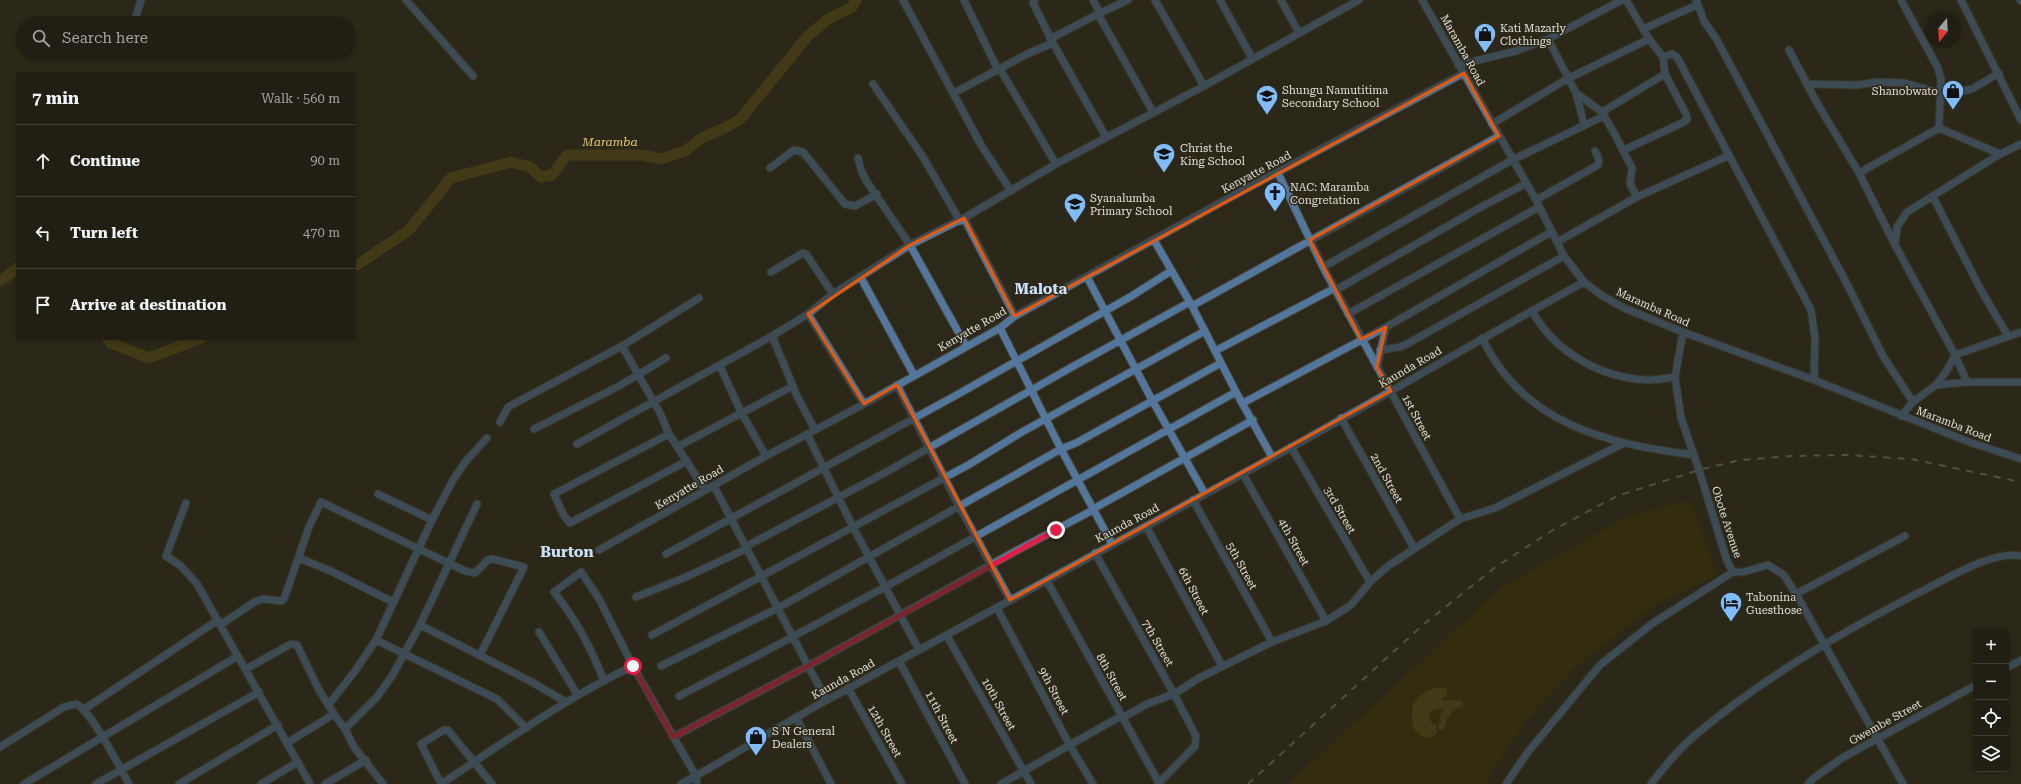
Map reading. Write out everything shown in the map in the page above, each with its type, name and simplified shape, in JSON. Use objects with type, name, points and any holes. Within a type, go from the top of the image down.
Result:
[{"type":"street","points":[[136,16],[141,0]]},
{"type":"street","points":[[406,0],[473,76]]},
{"type":"street","points":[[903,0],[981,145],[1011,191]]},
{"type":"street","points":[[964,0],[999,70],[1056,164]]},
{"type":"street","points":[[1093,0],[1099,14],[1153,112]]},
{"type":"street","points":[[954,93],[999,70],[1099,14],[1128,0]]},
{"type":"street","points":[[1155,0],[1204,86]]},
{"type":"street","points":[[1220,0],[1252,58]]},
{"type":"street","points":[[1281,0],[1299,33]]},
{"type":"street","points":[[577,444],[772,336],[808,314],[833,294],[860,276],[910,245],[962,219],[1056,164],[1204,86],[1359,0]]},
{"type":"street","name":"Maramba Road","points":[[1422,0],[1525,184],[1536,200],[1564,256],[1584,282],[1601,295],[1624,308],[1683,332],[1814,380],[1901,416],[1991,450],[2021,459]]},
{"type":"street","points":[[1458,65],[1516,51],[1548,39],[1622,0]]},
{"type":"street","points":[[1624,150],[1684,122],[1687,118],[1665,74],[1663,57],[1649,39],[1626,0]]},
{"type":"street","points":[[1900,0],[1938,68],[1941,79],[1939,128]]},
{"type":"street","points":[[1961,0],[1999,73],[2021,120]]},
{"type":"street","points":[[1033,1],[1051,41],[1106,137]]},
{"type":"street","points":[[1642,28],[1697,3],[1814,222],[1883,356],[1913,402]]},
{"type":"street","points":[[1548,39],[1567,80],[1576,93],[1603,114],[1624,150],[1632,168],[1630,184],[1637,197]]},
{"type":"street","points":[[1492,124],[1567,80],[1649,39]]},
{"type":"street","points":[[1789,50],[1859,173],[1895,245],[1955,355],[1967,382]]},
{"type":"street","points":[[1663,57],[1668,54],[1677,57],[1728,156],[1811,310],[1815,338],[1814,380]]},
{"type":"street","name":"Kenyatte Road","points":[[599,550],[766,456],[864,404],[1000,328],[1015,316],[1464,73]]},
{"type":"street","points":[[1808,84],[1857,85],[1877,82],[1905,83],[1940,93],[1953,93],[1972,89],[1999,73]]},
{"type":"street","points":[[1323,267],[1512,160],[1603,114],[1665,74]]},
{"type":"street","points":[[873,84],[924,157],[962,219],[1015,316]]},
{"type":"street","points":[[1576,93],[1584,124]]},
{"type":"street","points":[[1859,173],[1939,128]]},
{"type":"street","points":[[1939,128],[2000,154]]},
{"type":"street","points":[[636,597],[692,575],[745,548],[930,448],[1121,340],[1310,240],[1498,136]]},
{"type":"street","points":[[1895,245],[1897,227],[1907,212],[2000,154],[2021,144]]},
{"type":"street","points":[[770,168],[794,150],[799,150],[811,162],[845,204],[855,206],[877,194]]},
{"type":"street","points":[[1536,200],[1598,165],[1599,159],[1595,151]]},
{"type":"street","points":[[1557,242],[1637,197],[1728,156]]},
{"type":"street","points":[[858,158],[861,170],[910,245],[966,346]]},
{"type":"street","name":"1st Street","points":[[1278,173],[1323,267],[1460,519]]},
{"type":"street","points":[[1215,351],[1335,289],[1525,184]]},
{"type":"street","points":[[1933,197],[1982,292],[2008,336]]},
{"type":"street","points":[[1348,314],[1539,207]]},
{"type":"street","points":[[1243,403],[1386,327],[1552,232]]},
{"type":"street","points":[[1154,240],[1191,304],[1236,392],[1253,420],[1272,457]]},
{"type":"street","points":[[771,272],[803,253],[806,254],[833,294]]},
{"type":"street","points":[[1380,350],[1404,345],[1564,256]]},
{"type":"street","points":[[666,554],[914,418],[1104,311],[1171,271]]},
{"type":"street","points":[[860,276],[914,375]]},
{"type":"street","points":[[1087,277],[1152,400],[1205,494]]},
{"type":"street","name":"Kaunda Road","points":[[681,784],[848,688],[947,636],[1095,553],[1243,474],[1482,338],[1584,282]]},
{"type":"street","points":[[500,422],[508,407],[622,346],[699,298]]},
{"type":"street","points":[[1532,310],[1539,324],[1557,344],[1585,363],[1630,378],[1649,380],[1675,377]]},
{"type":"street","points":[[808,314],[864,404]]},
{"type":"street","points":[[1377,367],[1386,327]]},
{"type":"street","points":[[1000,328],[1061,449],[1112,544]]},
{"type":"street","points":[[652,634],[762,577],[945,477],[1205,331]]},
{"type":"street","name":"Obote Avenue","points":[[1683,332],[1675,377],[1681,418],[1727,561],[1733,572],[1743,572],[1768,565],[1784,575],[1903,784]]},
{"type":"street","points":[[1901,416],[1913,402],[1936,385],[1946,372],[1955,355],[2021,332]]},
{"type":"street","points":[[772,336],[793,386],[815,430]]},
{"type":"street","points":[[1482,338],[1500,371],[1521,392],[1542,409],[1577,428],[1624,443],[1694,455]]},
{"type":"street","points":[[622,346],[660,413],[668,434],[705,490]]},
{"type":"street","points":[[534,429],[638,375],[666,358]]},
{"type":"street","points":[[661,666],[778,608],[868,555],[1221,363]]},
{"type":"street","points":[[720,366],[740,412],[766,456]]},
{"type":"street","points":[[1936,385],[1967,382],[2021,382]]},
{"type":"street","points":[[897,385],[959,506],[1010,600]]},
{"type":"street","points":[[677,446],[740,412],[793,386]]},
{"type":"street","points":[[679,696],[885,587],[1236,392]]},
{"type":"street","name":"2nd Street","points":[[1341,418],[1414,548]]},
{"type":"street","points":[[673,737],[900,616],[1253,420]]},
{"type":"street","points":[[668,434],[554,494],[563,514],[570,523],[687,461]]},
{"type":"street","points":[[807,434],[853,527],[919,650]]},
{"type":"street","points":[[329,704],[355,671],[376,640],[432,520],[453,480],[466,461],[487,438]]},
{"type":"street","points":[[1001,784],[1070,744],[1147,704],[1174,694],[1222,666],[1272,642],[1340,614],[1351,605],[1370,582],[1388,566],[1460,519],[1495,508],[1624,443]]},
{"type":"street","name":"3rd Street","points":[[1291,447],[1370,582]]},
{"type":"street","name":"4th Street","points":[[1243,474],[1326,621]]},
{"type":"street","points":[[714,486],[745,548],[762,577],[808,666],[828,700]]},
{"type":"street","points":[[378,494],[432,520]]},
{"type":"street","name":"5th Street","points":[[1193,500],[1272,642]]},
{"type":"street","points":[[83,710],[256,601],[263,599],[277,601],[284,599],[309,527],[321,502],[448,564],[471,573],[478,571],[488,560],[493,559],[524,567],[480,655]]},
{"type":"street","points":[[186,503],[166,556],[190,574],[246,669],[310,784]]},
{"type":"street","points":[[345,729],[377,697],[404,654],[420,625],[477,504]]},
{"type":"street","name":"6th Street","points":[[1146,526],[1222,666]]},
{"type":"street","points":[[1796,594],[1905,536]]},
{"type":"street","name":"7th Street","points":[[1095,553],[1196,736],[1195,746],[1158,784]]},
{"type":"street","points":[[1651,784],[1669,760],[1703,729],[1774,677],[1823,644],[1951,576],[1994,558],[2014,554],[2021,556]]},
{"type":"street","points":[[299,558],[333,572],[393,602]]},
{"type":"street","points":[[604,681],[578,627],[554,592],[581,572],[598,597],[633,666],[696,776],[698,784]]},
{"type":"street","points":[[1506,784],[1528,752],[1600,665],[1653,623],[1733,572]]},
{"type":"street","name":"8th Street","points":[[1047,581],[1158,784]]},
{"type":"street","name":"9th Street","points":[[997,608],[1093,784]]},
{"type":"street","points":[[420,625],[480,655],[566,702]]},
{"type":"street","points":[[539,632],[577,694]]},
{"type":"street","name":"10th Street","points":[[947,636],[1031,784]]},
{"type":"street","points":[[376,640],[497,699],[526,728]]},
{"type":"street","points":[[246,669],[295,643],[354,747],[366,760],[383,784]]},
{"type":"street","points":[[24,784],[238,656]]},
{"type":"street","points":[[2009,666],[2021,660]]},
{"type":"street","name":"11th Street","points":[[899,661],[965,784]]},
{"type":"street","points":[[492,784],[474,763],[447,729],[422,744],[436,775],[441,781],[444,782],[474,763],[577,694],[633,666]]},
{"type":"street","name":"Gwembe Street","points":[[1808,784],[1842,758],[1973,687]]},
{"type":"street","name":"12th Street","points":[[848,688],[902,784]]},
{"type":"street","points":[[96,784],[259,692]]},
{"type":"street","points":[[0,747],[68,705],[78,705],[102,737],[129,784]]},
{"type":"street","points":[[288,743],[334,714]]},
{"type":"street","points":[[796,717],[831,784]]},
{"type":"street","points":[[180,784],[278,725]]},
{"type":"street","points":[[325,784],[366,760]]},
{"type":"street","points":[[261,784],[298,762]]},
{"type":"highlighted area","points":[[1464,73],[1499,136],[1310,240],[1361,339],[1386,327],[1377,367],[1391,391],[1010,600],[897,385],[864,404],[808,314],[910,245],[964,218],[1015,316]]},
{"type":"shaded area","points":[[1691,500],[1717,575],[1658,603],[1575,667],[1525,722],[1484,784],[1288,784],[1502,587],[1626,517]]},
{"type":"shaded area","points":[[1436,688],[1447,688],[1447,695],[1441,699],[1443,701],[1463,701],[1463,706],[1453,712],[1448,718],[1444,729],[1439,730],[1438,725],[1441,722],[1439,717],[1444,710],[1438,708],[1431,711],[1430,720],[1436,725],[1437,733],[1434,736],[1424,738],[1414,729],[1412,721],[1412,708],[1417,698],[1422,694]]},
{"type":"waterway","name":"Maramba","points":[[356,266],[409,230],[451,178],[511,162],[530,167],[541,177],[552,175],[567,155],[641,155],[661,159],[685,151],[702,138],[729,126],[741,118],[808,36],[828,19],[852,7],[856,0]]},
{"type":"waterway","name":"Maramba","points":[[0,281],[16,269]]},
{"type":"waterway","name":"Maramba","points":[[109,340],[111,343],[149,358],[196,340]]},
{"type":"railway","points":[[1248,784],[1424,624],[1497,566],[1553,530],[1617,496],[1699,470],[1740,460],[1793,456],[1846,455],[1911,459],[2021,482]]},
{"type":"place","name":"Kati Mazarly Clothings","points":[[1485,54]]},
{"type":"place","name":"Shanobwato","points":[[1953,110]]},
{"type":"place","name":"Shungu Namutitima Secondary School","points":[[1267,116]]},
{"type":"place","name":"Christ the King School","points":[[1164,174]]},
{"type":"place","name":"NAC: Maramba Congretation","points":[[1275,212]]},
{"type":"place","name":"Syanalumba Primary School","points":[[1075,224]]},
{"type":"place","name":"Tabonina Guesthose","points":[[1731,622]]},
{"type":"place","name":"S N General Dealers","points":[[756,756]]},
{"type":"district","name":"Malota","points":[[1041,289]]},
{"type":"district","name":"Burton","points":[[567,552]]},
{"type":"route","points":[[633,666],[673,737],[689,727],[808,666],[1056,530]]}]
